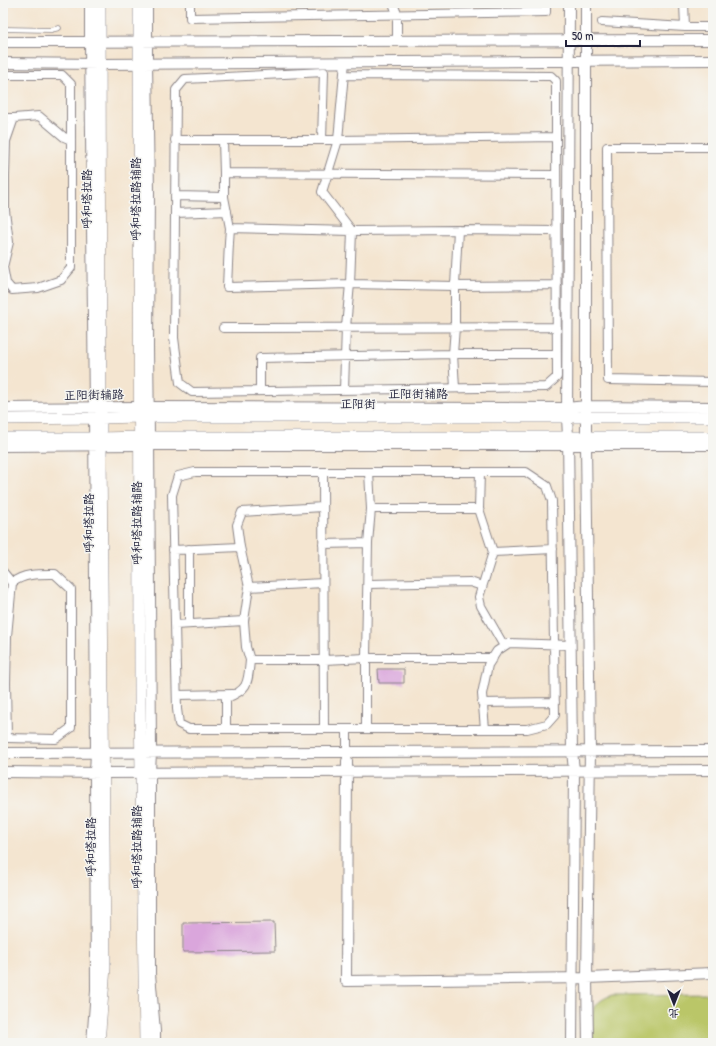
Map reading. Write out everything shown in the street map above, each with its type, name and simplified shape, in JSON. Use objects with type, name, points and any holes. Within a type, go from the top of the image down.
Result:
[{"type":"main road","name":"呼和塔拉路","points":[[99,1043],[105,967],[99,773],[95,64],[95,42],[100,3]]},
{"type":"main road","points":[[139,3],[143,42],[146,752],[145,1043]]},
{"type":"main road","name":"正阳街","points":[[3,419],[98,413],[144,412],[586,412],[713,417]]},
{"type":"main road","points":[[3,438],[98,442],[586,441],[713,436]]},
{"type":"street","points":[[90,3],[95,42]]},
{"type":"street","points":[[143,42],[147,3]]},
{"type":"street","points":[[190,3],[190,18],[546,12],[546,3]]},
{"type":"street","points":[[393,3],[397,14],[397,41]]},
{"type":"street","points":[[569,3],[567,412],[572,751],[574,770],[572,1043]]},
{"type":"street","points":[[586,3],[586,441],[590,751],[587,978],[588,1043]]},
{"type":"street","points":[[684,3],[685,27]]},
{"type":"street","points":[[602,22],[685,27],[713,27]]},
{"type":"street","points":[[3,42],[713,40]]},
{"type":"street","points":[[344,75],[551,76],[556,81],[557,377],[546,387],[192,392],[180,383],[174,338],[176,90],[185,79],[325,67],[345,62],[713,60]]},
{"type":"street","points":[[344,390],[352,231],[322,192],[338,140],[345,62]]},
{"type":"street","points":[[3,63],[143,63],[325,67]]},
{"type":"street","points":[[322,140],[325,67]]},
{"type":"street","points":[[3,75],[62,76],[71,84],[71,268],[61,280],[38,288],[12,290],[6,283],[4,267],[9,242],[5,211],[4,173],[6,141],[14,118]]},
{"type":"street","points":[[3,118],[39,116],[64,137],[71,140]]},
{"type":"street","points":[[175,140],[338,140],[556,137]]},
{"type":"street","points":[[223,140],[224,197],[230,228],[227,287],[350,284],[455,286],[557,285]]},
{"type":"street","points":[[713,147],[607,147],[607,155],[608,380],[713,382]]},
{"type":"street","points":[[224,174],[556,175]]},
{"type":"street","points":[[175,196],[224,197]]},
{"type":"street","points":[[175,213],[227,211]]},
{"type":"street","points":[[230,228],[352,231],[458,230],[556,232]]},
{"type":"street","points":[[455,388],[453,354],[458,230]]},
{"type":"street","points":[[223,328],[557,327]]},
{"type":"street","points":[[260,391],[260,358],[453,354],[557,354]]},
{"type":"street","points":[[586,412],[713,407]]},
{"type":"street","name":"正阳街辅路","points":[[3,408],[98,413]]},
{"type":"street","points":[[586,441],[713,445]]},
{"type":"street","points":[[3,446],[98,442]]},
{"type":"street","points":[[195,472],[323,472],[526,472],[547,486],[552,501],[555,715],[546,724],[527,729],[189,729],[179,724],[172,495],[178,476],[195,472]]},
{"type":"street","points":[[323,472],[324,729]]},
{"type":"street","points":[[366,729],[368,543],[371,509],[369,472]]},
{"type":"street","points":[[480,472],[479,509],[493,552],[479,597],[481,606],[504,646]]},
{"type":"street","points":[[226,729],[226,698],[238,694],[248,682],[250,660],[246,647],[244,621],[249,587],[240,547],[238,525],[242,512],[323,507]]},
{"type":"street","points":[[371,509],[479,509]]},
{"type":"street","points":[[323,544],[368,543]]},
{"type":"street","points":[[173,550],[240,547]]},
{"type":"street","points":[[189,549],[189,624]]},
{"type":"street","points":[[493,552],[553,549]]},
{"type":"street","points":[[3,572],[12,583]]},
{"type":"street","points":[[33,574],[55,574],[71,589],[71,728],[56,739],[5,738],[6,621],[12,583],[17,579],[33,574]]},
{"type":"street","points":[[368,584],[470,582],[482,586]]},
{"type":"street","points":[[249,587],[323,583]]},
{"type":"street","points":[[175,625],[244,621]]},
{"type":"street","points":[[486,729],[482,694],[488,665],[498,651],[509,643],[571,645]]},
{"type":"street","points":[[250,660],[493,658]]},
{"type":"street","points":[[177,695],[238,694]]},
{"type":"street","points":[[482,703],[555,702]]},
{"type":"street","points":[[347,729],[346,982],[587,978],[713,973]]},
{"type":"street","points":[[3,753],[146,752],[347,756],[572,751],[713,751]]},
{"type":"street","points":[[3,772],[99,773],[713,770]]},
{"type":"street","name":"呼和塔拉路辅路","points":[[146,772],[150,974],[155,1043]]},
{"type":"street","points":[[92,1043],[96,991],[99,773]]},
{"type":"lane","points":[[3,29],[51,30],[59,28]]},
{"type":"green space","points":[[713,994],[713,1043],[593,1043],[592,1014],[594,1008],[603,999],[609,996]]},
{"type":"building","points":[[378,669],[404,669],[404,683],[379,683]]},
{"type":"building","points":[[274,922],[275,951],[183,952],[183,923]]}]
